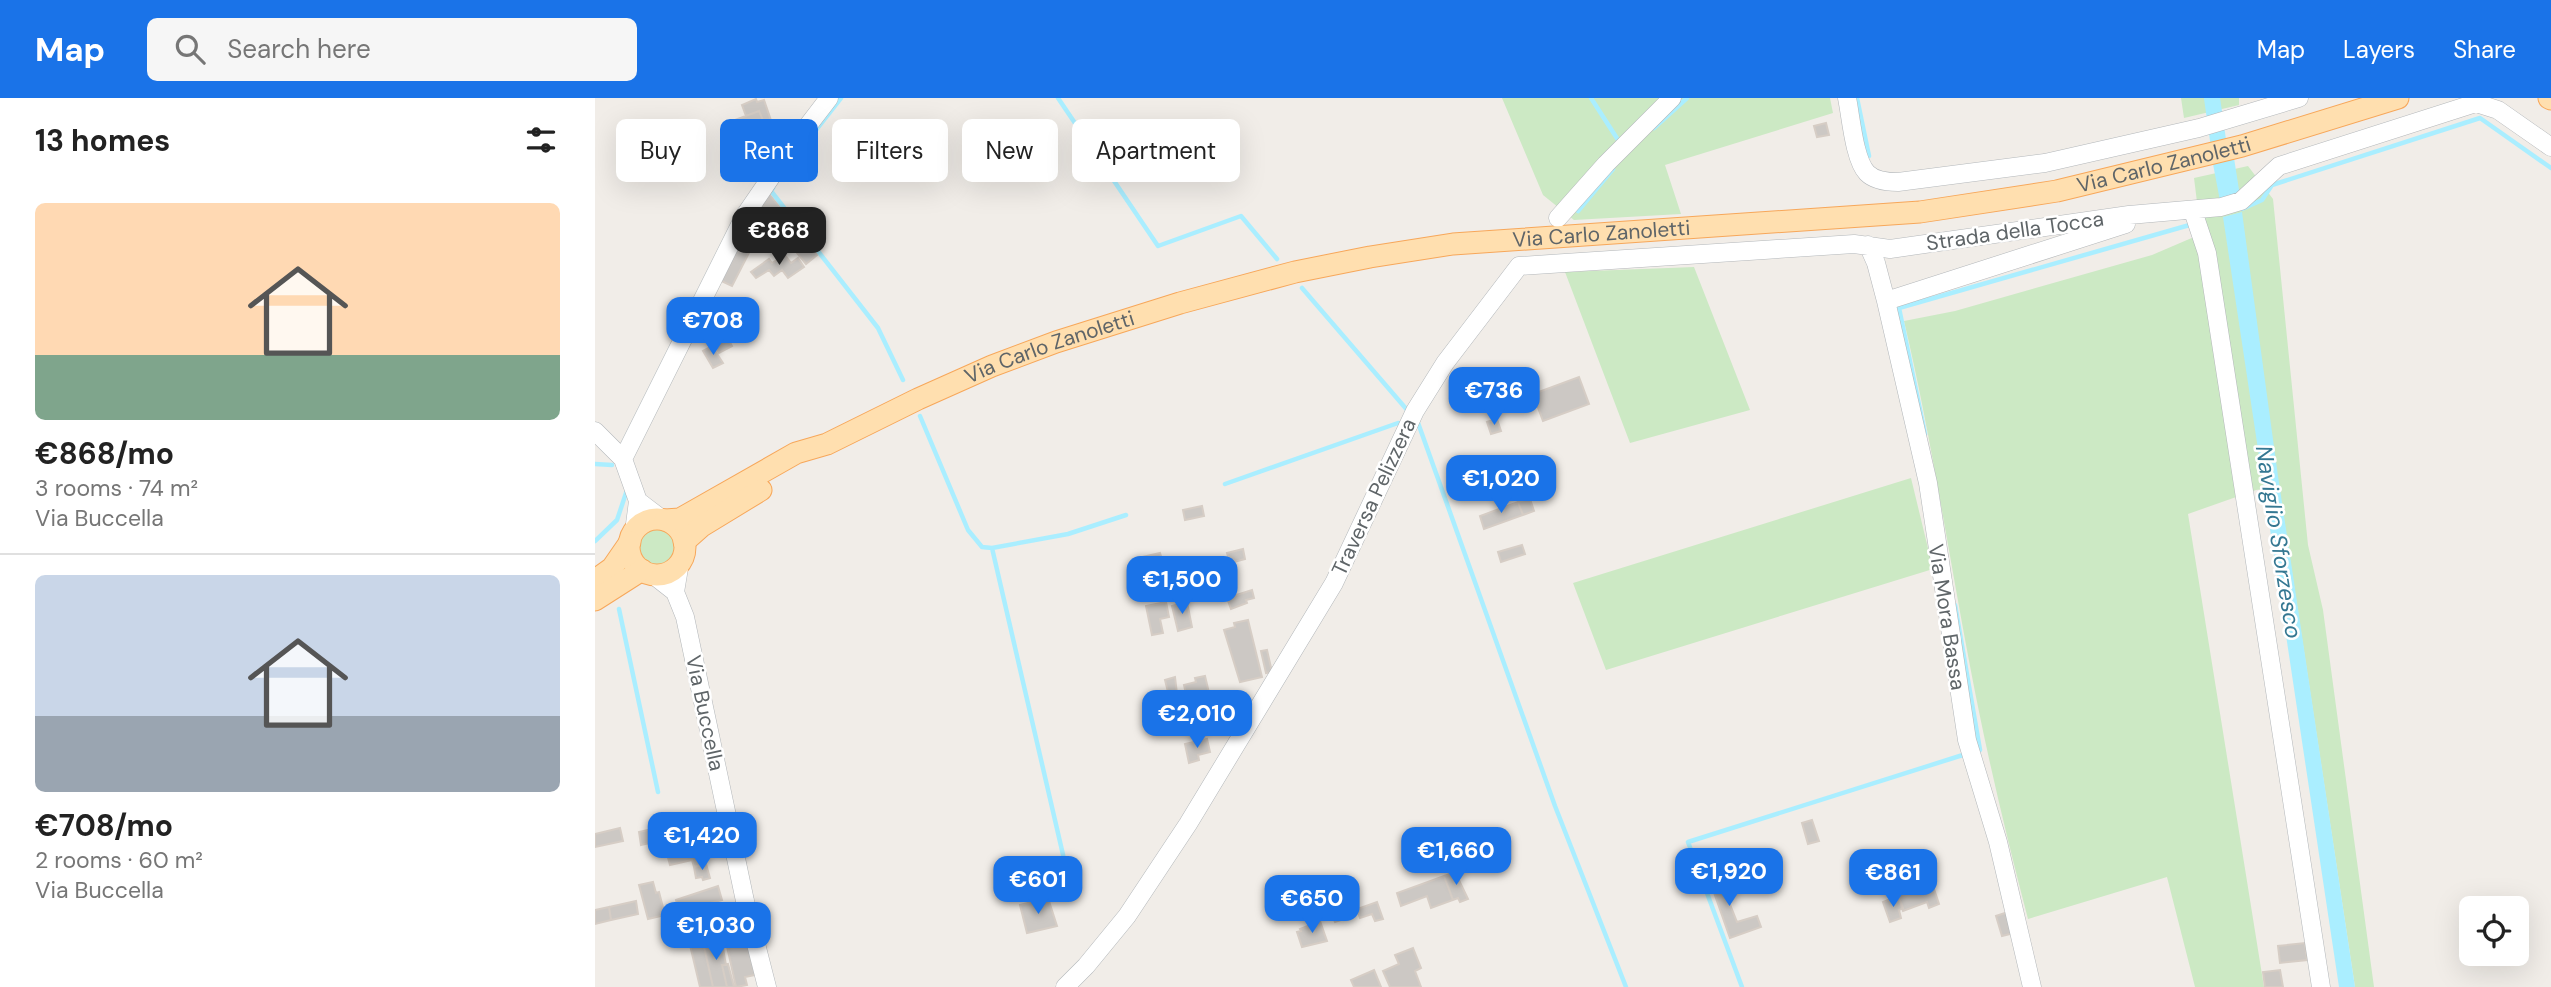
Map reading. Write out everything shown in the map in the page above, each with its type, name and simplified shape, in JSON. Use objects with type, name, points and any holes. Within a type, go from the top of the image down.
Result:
[{"type":"main road","name":"Via Carlo Zanoletti","points":[[664,520],[680,519],[796,453],[827,444],[918,398],[992,366],[1056,342],[1251,283],[1370,257],[1453,244],[1920,212],[2057,191],[2242,146],[2398,98]]},
{"type":"main road","name":"Via Carlo Zanoletti","points":[[682,552],[702,526],[802,464],[827,444]]},
{"type":"main road","points":[[595,580],[612,568],[632,537],[646,522],[664,520],[678,528],[682,552],[668,572],[647,572],[595,600]]},
{"type":"main road","points":[[632,537],[632,558],[647,572]]},
{"type":"street","points":[[623,459],[745,215],[829,98]]},
{"type":"street","points":[[1558,218],[1622,146],[1672,98]]},
{"type":"street","points":[[1847,98],[1859,159],[1866,172],[1884,182],[1898,182],[2045,163],[2199,128],[2299,98]]},
{"type":"street","name":"Strada della Tocca","points":[[1868,245],[1890,249],[2129,215],[2163,213],[2196,218],[2241,201],[2279,166],[2476,103],[2498,110],[2551,147]]},
{"type":"street","name":"Strada della Tocca","points":[[1886,301],[2163,213]]},
{"type":"street","points":[[2196,218],[2207,253],[2321,987]]},
{"type":"street","name":"Via Mora Bassa","points":[[1868,245],[1876,263],[1886,301],[1927,483],[1950,640],[1971,752],[1998,842],[2032,987]]},
{"type":"street","name":"Traversa Pelizzera","points":[[1065,987],[1127,916],[1188,824],[1333,583],[1415,411],[1445,363],[1519,266],[1868,245]]},
{"type":"street","points":[[595,431],[623,459],[638,501],[632,537]]},
{"type":"street","points":[[638,501],[664,520]]},
{"type":"street","name":"Via Buccella","points":[[682,552],[675,592],[685,617],[745,901],[767,987]]},
{"type":"street","points":[[647,572],[675,592]]},
{"type":"green space","points":[[1502,98],[1830,98],[1833,113],[1665,165],[1681,214],[1574,220],[1543,195]]},
{"type":"green space","points":[[2181,98],[2239,98],[2239,105],[2184,118]]},
{"type":"green space","points":[[2248,166],[2273,199],[2308,545],[2323,610],[2374,987],[2355,987],[2279,487],[2256,490],[2188,514],[2264,987],[2195,987],[2167,877],[2028,919],[1983,730],[1904,321],[1955,311],[2152,255],[2201,234],[2194,178]]},
{"type":"green space","points":[[1694,267],[1750,410],[1630,443],[1565,272]]},
{"type":"green space","points":[[1911,478],[1933,569],[1606,670],[1573,583]]},
{"type":"green space","points":[[657,529],[671,534],[676,548],[671,562],[657,567],[643,562],[638,548],[643,534]]},
{"type":"water","points":[[2234,158],[2240,196],[2220,201],[2213,164]]},
{"type":"water","points":[[2242,212],[2278,476],[2355,987],[2339,987],[2223,217]]},
{"type":"building","points":[[756,99],[757,102],[764,100],[770,119],[762,119],[759,111],[746,116],[742,105]]},
{"type":"building","points":[[759,111],[762,119],[737,119]]},
{"type":"building","points":[[1826,123],[1829,135],[1817,137],[1814,126]]},
{"type":"building","points":[[769,194],[805,239],[792,249],[773,225],[769,228],[757,212]]},
{"type":"building","points":[[757,212],[763,219],[763,224],[756,235],[747,229]]},
{"type":"building","points":[[739,237],[753,245],[732,286],[717,279]]},
{"type":"building","points":[[805,239],[817,255],[806,264],[793,248]]},
{"type":"building","points":[[785,255],[791,263],[798,258],[804,267],[788,278],[782,270],[774,276],[769,270],[756,278],[751,272],[769,259],[772,263]]},
{"type":"building","points":[[714,313],[732,346],[719,353],[701,320]]},
{"type":"building","points":[[712,346],[723,363],[713,368],[703,351]]},
{"type":"building","points":[[1579,377],[1589,404],[1543,421],[1533,394]]},
{"type":"building","points":[[1497,419],[1501,431],[1491,434],[1487,422]]},
{"type":"building","points":[[1530,499],[1534,511],[1523,515],[1518,502]]},
{"type":"building","points":[[1518,502],[1523,515],[1484,529],[1480,516]]},
{"type":"building","points":[[1202,506],[1204,516],[1185,520],[1183,510]]},
{"type":"building","points":[[1522,545],[1525,554],[1501,562],[1498,552]]},
{"type":"building","points":[[1243,549],[1245,559],[1230,563],[1227,553]]},
{"type":"building","points":[[1160,553],[1165,569],[1142,575],[1138,558]]},
{"type":"building","points":[[1227,559],[1231,575],[1204,582],[1202,572],[1214,569],[1213,562]]},
{"type":"building","points":[[1252,590],[1254,598],[1231,609],[1227,598]]},
{"type":"building","points":[[1166,602],[1169,617],[1160,619],[1163,633],[1152,635],[1146,606]]},
{"type":"building","points":[[1187,602],[1192,627],[1178,631],[1172,606]]},
{"type":"building","points":[[1248,620],[1262,677],[1240,682],[1224,630],[1235,627],[1234,623]]},
{"type":"building","points":[[1267,650],[1272,672],[1266,673],[1261,651]]},
{"type":"building","points":[[1205,676],[1210,697],[1188,703],[1184,685],[1196,682],[1195,678]]},
{"type":"building","points":[[1175,677],[1178,702],[1171,704],[1165,680]]},
{"type":"building","points":[[1207,739],[1210,752],[1198,755],[1199,760],[1189,763],[1185,744]]},
{"type":"building","points":[[1812,820],[1819,841],[1808,844],[1802,823]]},
{"type":"building","points":[[620,828],[623,841],[595,847],[595,834]]},
{"type":"building","points":[[652,829],[654,842],[641,845],[639,832]]},
{"type":"building","points":[[729,835],[732,848],[701,857],[703,864],[694,867],[692,860],[670,865],[666,850]]},
{"type":"building","points":[[706,864],[710,878],[696,878],[694,867]]},
{"type":"building","points":[[1714,864],[1737,922],[1757,916],[1761,927],[1730,938],[1705,867]]},
{"type":"building","points":[[1912,868],[1924,892],[1934,889],[1939,904],[1929,908],[1927,902],[1903,911],[1899,898],[1896,899],[1892,890],[1899,887],[1894,874]]},
{"type":"building","points":[[1455,872],[1468,899],[1460,902],[1458,898],[1453,900],[1444,876]]},
{"type":"building","points":[[1079,873],[1080,879],[1058,884],[1057,878]]},
{"type":"building","points":[[1444,876],[1453,900],[1431,908],[1427,896],[1401,906],[1397,893]]},
{"type":"building","points":[[1744,876],[1747,886],[1732,892],[1727,880]]},
{"type":"building","points":[[653,882],[656,893],[659,892],[665,915],[648,919],[639,885]]},
{"type":"building","points":[[718,886],[722,900],[679,911],[676,900]]},
{"type":"building","points":[[1048,898],[1057,926],[1027,933],[1020,905]]},
{"type":"building","points":[[1899,898],[1903,908],[1899,910],[1901,918],[1890,922],[1883,902]]},
{"type":"building","points":[[636,901],[638,914],[611,920],[609,907]]},
{"type":"building","points":[[1377,902],[1383,919],[1375,921],[1372,914],[1360,918],[1357,909]]},
{"type":"building","points":[[1345,904],[1350,917],[1335,922],[1330,910]]},
{"type":"building","points":[[609,907],[611,920],[595,924],[595,910]]},
{"type":"building","points":[[737,907],[743,929],[721,934],[715,913]]},
{"type":"building","points":[[2008,912],[2014,933],[2002,936],[1996,916]]},
{"type":"building","points":[[697,917],[713,987],[700,987],[684,920]]},
{"type":"building","points":[[1320,921],[1327,941],[1302,947],[1297,932]]},
{"type":"building","points":[[721,937],[726,965],[722,965],[727,987],[713,987],[703,942]]},
{"type":"building","points":[[747,938],[755,975],[745,977],[747,985],[736,987],[726,942]]},
{"type":"building","points":[[2305,943],[2307,960],[2280,963],[2278,946]]},
{"type":"building","points":[[1413,948],[1421,968],[1415,971],[1421,987],[1390,987],[1383,971],[1399,964],[1395,955]]},
{"type":"building","points":[[728,964],[734,987],[727,987],[722,965]]},
{"type":"building","points":[[1374,970],[1381,987],[1354,987],[1351,980]]},
{"type":"building","points":[[2280,970],[2283,987],[2265,987],[2263,972]]},
{"type":"waterway","points":[[818,127],[841,98]]},
{"type":"waterway","points":[[1058,98],[1158,246],[1241,216],[1277,259]]},
{"type":"waterway","points":[[1591,98],[1620,143]]},
{"type":"waterway","points":[[1654,128],[1687,98]]},
{"type":"waterway","points":[[1857,98],[1869,156]]},
{"type":"waterway","name":"Naviglio Sforzesco","points":[[2212,98],[2221,161]]},
{"type":"waterway","points":[[2242,209],[2262,200],[2272,185],[2480,118],[2551,168]]},
{"type":"waterway","points":[[1578,211],[1613,169]]},
{"type":"waterway","points":[[773,188],[771,191],[878,328],[903,380]]},
{"type":"waterway","points":[[1925,434],[1899,308],[2193,224]]},
{"type":"waterway","points":[[1302,288],[1408,411]]},
{"type":"waterway","points":[[920,416],[968,530],[982,547],[992,548],[1068,534],[1126,515]]},
{"type":"waterway","points":[[1417,420],[1555,806],[1626,987]]},
{"type":"waterway","points":[[1225,484],[1398,423],[1402,424]]},
{"type":"waterway","points":[[595,464],[612,465]]},
{"type":"waterway","points":[[595,541],[617,520],[627,490]]},
{"type":"waterway","points":[[992,548],[1064,859]]},
{"type":"waterway","points":[[1955,605],[1980,750],[1974,751]]},
{"type":"waterway","points":[[619,609],[658,792]]},
{"type":"waterway","points":[[1742,987],[1688,842],[1966,754]]}]
